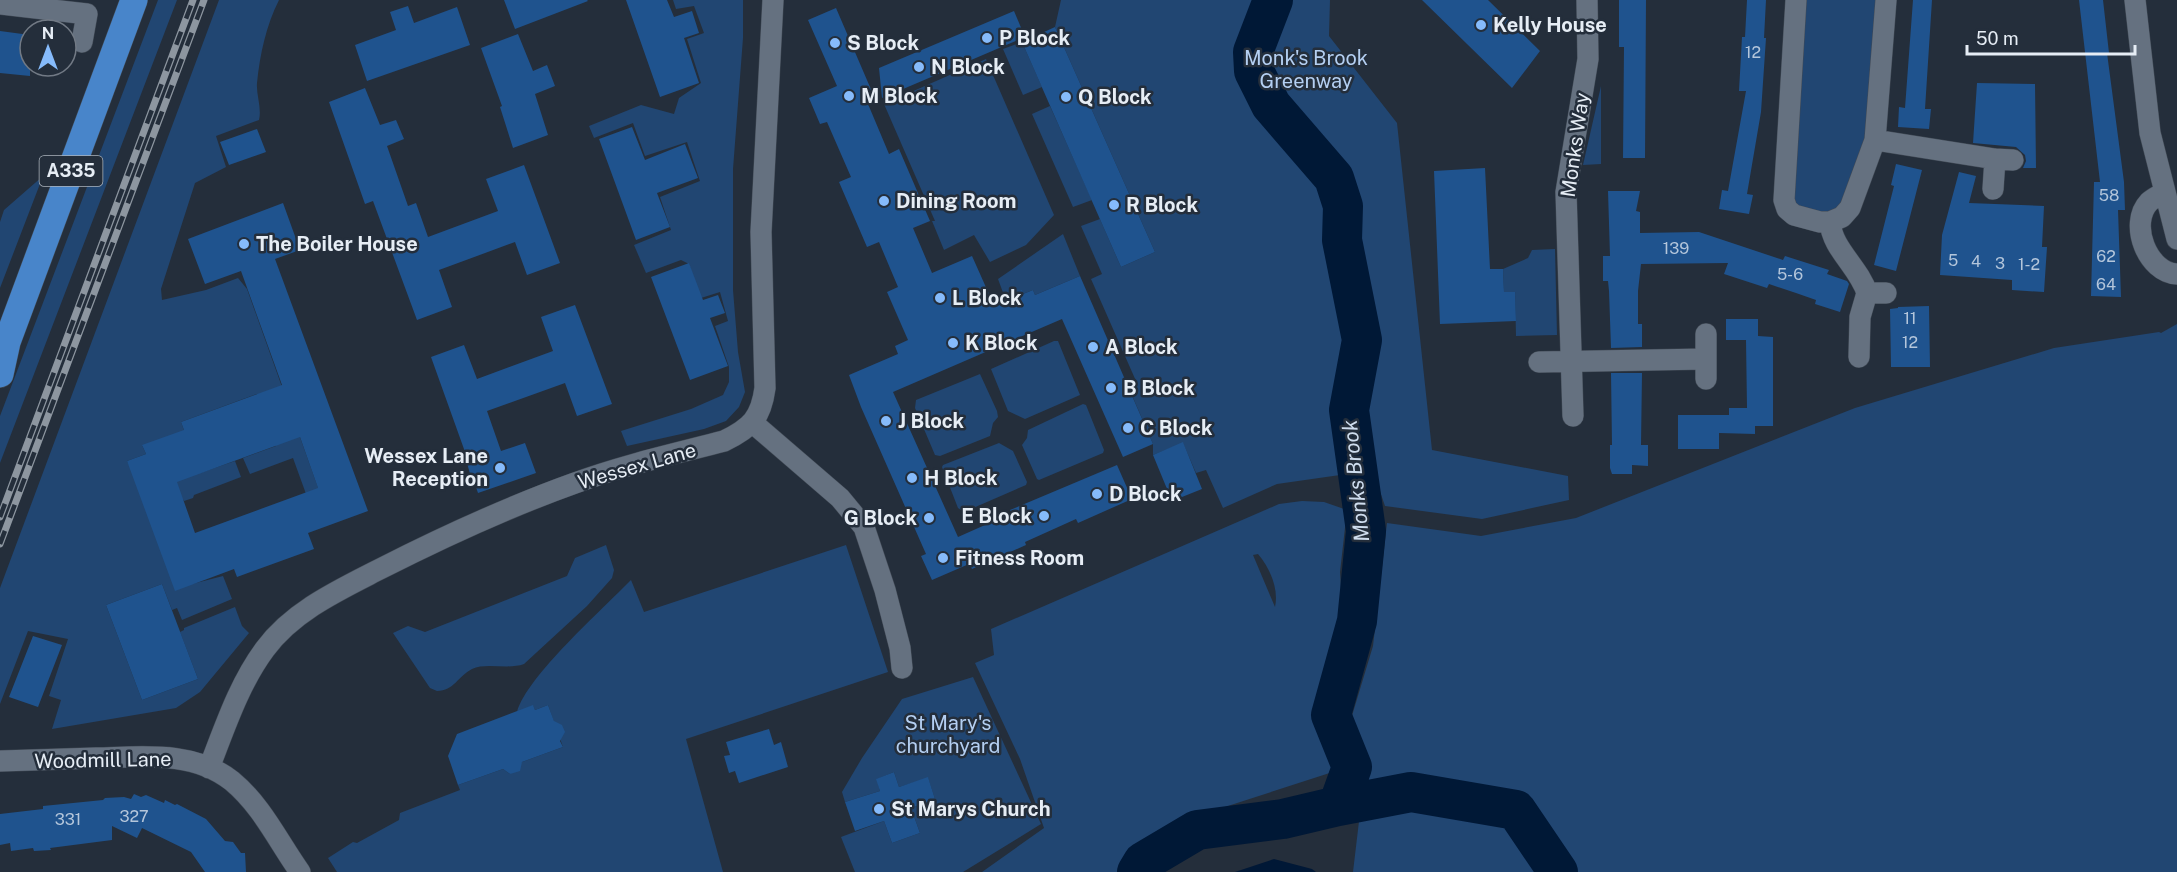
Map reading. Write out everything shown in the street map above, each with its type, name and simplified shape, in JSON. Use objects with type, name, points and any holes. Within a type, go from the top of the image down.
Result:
[{"type":"main road","name":"A335","points":[[0,374],[3,347],[134,0]]},
{"type":"street","points":[[773,0],[761,232],[765,388],[763,401],[753,423],[840,498],[864,527],[885,591],[900,648],[902,668]]},
{"type":"street","name":"Monks Way","points":[[1573,416],[1566,192],[1588,59],[1587,0]]},
{"type":"street","points":[[1797,0],[1784,200],[1787,209],[1794,215],[1820,222],[1830,222],[1842,217],[1850,208],[1875,140],[1887,0]]},
{"type":"street","points":[[2135,0],[2150,133],[2177,239]]},
{"type":"street","points":[[0,4],[87,14],[82,42]]},
{"type":"street","points":[[1875,140],[2004,160],[1993,189]]},
{"type":"street","points":[[2165,192],[2148,203],[2141,220],[2141,238],[2147,253],[2160,268],[2177,274]]},
{"type":"street","points":[[1830,222],[1831,234],[1863,280],[1876,293],[1860,317],[1859,357]]},
{"type":"street","points":[[1539,363],[1571,361],[1706,369],[1706,334]]},
{"type":"street","name":"Wessex Lane","points":[[208,768],[247,677],[266,648],[296,618],[326,597],[401,558],[490,517],[591,477],[724,441],[753,423]]},
{"type":"street","name":"Woodmill Lane","points":[[0,761],[155,755],[183,759],[208,768],[230,780],[250,799],[300,872]]},
{"type":"green space","points":[[158,0],[177,0],[0,463],[0,416]]},
{"type":"green space","points":[[219,0],[279,0],[267,30],[260,61],[257,88],[259,120],[216,136],[226,167],[195,183],[161,289],[162,300],[206,290],[238,278],[247,289],[331,524],[318,527],[293,458],[250,474],[243,458],[276,446],[257,394],[181,422],[200,473],[235,461],[241,477],[184,501],[142,445],[146,454],[127,461],[192,584],[223,576],[232,599],[182,620],[177,608],[172,610],[162,584],[106,605],[142,700],[198,679],[180,632],[184,628],[235,607],[242,626],[249,633],[200,692],[176,708],[52,729],[61,700],[49,696],[68,639],[28,631],[0,704],[0,588]]},
{"type":"green space","points":[[673,0],[743,0],[743,38],[733,169],[733,290],[738,352],[745,392],[739,407],[726,421],[704,429],[627,446],[621,431],[691,409],[723,395],[729,382],[729,367],[715,326],[728,321],[720,292],[701,298],[689,264],[681,260],[646,273],[634,245],[671,230],[660,197],[700,181],[687,142],[645,156],[633,123],[594,138],[589,126],[641,105],[674,114],[679,98],[701,83],[687,39],[704,33],[694,6],[676,9]]},
{"type":"green space","points":[[1061,0],[1264,0],[1239,56],[1241,74],[1262,113],[1322,184],[1331,210],[1328,241],[1352,340],[1341,382],[1338,428],[1347,474],[1277,484],[1223,508],[1206,470],[1196,473],[1183,443],[1153,455],[1153,444],[1128,386],[1136,381],[1091,279],[1102,274],[1081,226],[1100,219],[1121,267],[1155,252],[1055,27]]},
{"type":"green space","name":"Monk's Brook Greenway","points":[[1281,0],[1330,0],[1329,36],[1397,123],[1432,450],[1568,476],[1569,500],[1482,519],[1385,506],[1372,468],[1363,410],[1376,337],[1356,242],[1353,203],[1344,173],[1299,116],[1281,103],[1266,79],[1264,52]]},
{"type":"green space","points":[[1802,0],[1879,0],[1871,124],[1845,205],[1830,216],[1797,210],[1791,196]]},
{"type":"green space","points":[[1022,42],[1042,87],[1023,95],[1003,49]]},
{"type":"green space","points":[[986,59],[1054,215],[1026,245],[990,262],[974,235],[944,250],[932,221],[935,221],[884,104]]},
{"type":"green space","points":[[1601,86],[1601,164],[1583,165]]},
{"type":"green space","points":[[1050,106],[1092,200],[1073,207],[1032,114]]},
{"type":"green space","points":[[43,176],[0,288],[0,222],[4,210]]},
{"type":"green space","points":[[1063,234],[1080,276],[1035,295],[1033,290],[1023,294],[1021,291],[1005,298],[998,279]]},
{"type":"green space","points":[[1555,249],[1557,335],[1516,336],[1515,292],[1504,292],[1503,269],[1528,258],[1532,250]]},
{"type":"green space","points":[[2177,324],[2177,872],[1353,872],[1367,754],[1351,719],[1373,646],[1387,523],[1481,536],[1576,518],[1855,408],[2054,348],[2161,333]]},
{"type":"green space","points":[[1058,341],[1080,395],[1025,419],[1008,411],[991,369]]},
{"type":"green space","points":[[980,374],[998,417],[993,423],[990,436],[940,456],[935,455],[915,408],[916,400]]},
{"type":"green space","points":[[1083,404],[1086,405],[1104,450],[1103,453],[1037,479],[1022,445],[1027,438],[1028,430]]},
{"type":"green space","points":[[999,443],[1013,451],[1027,482],[1026,485],[964,512],[958,508],[943,465]]},
{"type":"green space","points":[[1302,501],[1324,502],[1347,510],[1340,572],[1342,607],[1329,671],[1321,697],[1342,769],[1203,814],[1153,837],[1119,872],[982,872],[1044,828],[1020,759],[975,663],[994,655],[991,629],[1279,504]],"holes":[[[1258,554],[1275,586],[1275,607],[1253,555]]]},
{"type":"green space","points":[[606,545],[614,570],[612,578],[587,606],[524,664],[478,667],[467,672],[448,689],[437,691],[430,688],[393,633],[408,626],[425,632],[567,576],[575,558]]},
{"type":"green space","points":[[846,545],[888,672],[686,739],[723,872],[337,872],[328,858],[353,842],[357,843],[399,820],[400,813],[460,790],[458,785],[503,769],[510,774],[522,762],[563,747],[548,705],[535,710],[533,706],[517,712],[535,680],[550,662],[631,580],[644,612]]},
{"type":"green space","name":"St Mary's churchyard","points":[[973,677],[1041,824],[963,872],[855,872],[841,837],[884,821],[892,843],[920,833],[911,808],[935,799],[928,778],[899,787],[894,772],[877,779],[880,791],[845,802],[842,792],[862,758],[902,699]]},
{"type":"shaded area","points":[[1274,859],[1312,869],[1316,872],[1235,872]]},
{"type":"building","points":[[504,0],[587,0],[588,1],[515,29]]},
{"type":"building","points":[[626,0],[667,0],[674,17],[692,11],[699,33],[684,38],[699,83],[660,97]]},
{"type":"building","name":"Kelly House","points":[[1422,0],[1488,0],[1540,51],[1512,88]]},
{"type":"building","points":[[1619,0],[1646,0],[1645,158],[1623,158],[1624,47],[1619,47]]},
{"type":"building","points":[[1747,0],[1766,0],[1761,112],[1747,194],[1753,195],[1749,214],[1719,209],[1722,190],[1728,191],[1746,91],[1739,91]]},
{"type":"building","points":[[1913,0],[1932,0],[1925,109],[1931,109],[1929,129],[1898,127],[1899,107],[1905,108]]},
{"type":"building","points":[[2079,0],[2103,0],[2109,53],[2107,53],[2124,182],[2125,210],[2118,210],[2121,297],[2091,296],[2094,182],[2100,182]]},
{"type":"building","points":[[408,6],[414,23],[457,7],[470,45],[367,81],[355,45],[396,30],[390,12]]},
{"type":"building","points":[[836,8],[876,101],[868,104],[889,154],[899,149],[930,221],[913,228],[932,273],[972,256],[993,303],[1022,290],[1023,294],[1033,290],[1035,295],[1080,276],[1153,444],[1123,457],[1062,319],[893,392],[958,537],[1012,513],[1010,510],[1117,465],[1132,499],[1078,523],[1076,519],[972,569],[969,564],[932,580],[921,556],[926,554],[849,375],[898,354],[895,346],[908,340],[887,292],[898,287],[879,242],[867,247],[839,182],[851,177],[827,122],[820,124],[809,98],[837,86],[808,20]]},
{"type":"building","points":[[1014,11],[1025,37],[882,98],[879,68]]},
{"type":"building","points":[[1055,27],[1155,252],[1121,267],[1022,42]]},
{"type":"building","points":[[0,31],[18,33],[18,75],[0,73]]},
{"type":"building","points":[[518,34],[533,71],[547,65],[555,86],[535,94],[548,135],[513,148],[500,107],[502,106],[481,48]]},
{"type":"building","points":[[1977,83],[2035,84],[2036,168],[2023,168],[2026,161],[2025,155],[2016,147],[1973,143]]},
{"type":"building","points":[[365,88],[380,125],[396,120],[404,139],[387,146],[408,206],[416,203],[428,237],[498,211],[486,179],[524,165],[560,263],[527,275],[515,242],[439,270],[452,307],[417,320],[373,201],[365,204],[329,102]]},
{"type":"building","points":[[632,127],[645,160],[685,144],[698,178],[657,193],[670,227],[636,240],[599,139]]},
{"type":"building","points":[[257,129],[266,152],[229,165],[220,142]]},
{"type":"building","points":[[1896,164],[1922,170],[1896,271],[1874,265],[1894,186],[1891,185]]},
{"type":"building","points":[[1485,168],[1490,269],[1503,269],[1504,292],[1515,292],[1516,321],[1440,324],[1434,171]]},
{"type":"building","points":[[1959,172],[1976,176],[1969,203],[2044,206],[2042,247],[2047,247],[2044,292],[2012,290],[2012,280],[1940,275],[1942,235]]},
{"type":"building","points":[[1608,191],[1640,191],[1636,211],[1640,212],[1640,233],[1699,232],[1783,260],[1785,256],[1829,270],[1827,274],[1847,281],[1849,284],[1840,312],[1815,304],[1816,300],[1769,284],[1767,288],[1724,274],[1728,263],[1641,264],[1638,324],[1642,324],[1642,347],[1611,348],[1608,281],[1603,281],[1603,256],[1610,256]]},
{"type":"building","points":[[283,203],[300,250],[275,259],[368,511],[308,533],[314,549],[237,577],[234,569],[175,591],[127,461],[146,454],[142,445],[184,430],[181,422],[282,385],[241,271],[205,284],[188,239]],"holes":[[[300,437],[318,488],[195,533],[177,482]]]},
{"type":"building","points":[[689,263],[703,300],[718,295],[725,313],[710,318],[728,366],[690,380],[651,277]]},
{"type":"building","points":[[575,305],[612,404],[577,416],[565,383],[487,411],[501,451],[525,443],[536,473],[478,493],[431,357],[464,345],[477,379],[553,351],[541,317]]},
{"type":"building","points":[[1929,306],[1930,367],[1891,367],[1890,309]]},
{"type":"building","points":[[1726,319],[1758,319],[1758,336],[1773,337],[1773,426],[1755,426],[1755,434],[1719,433],[1719,449],[1678,449],[1678,415],[1729,415],[1729,408],[1747,408],[1746,340],[1726,340]]},
{"type":"building","points":[[1611,373],[1642,373],[1641,445],[1648,445],[1648,466],[1632,465],[1632,474],[1612,474],[1610,468]]},
{"type":"building","points":[[1183,442],[1202,489],[1172,501],[1153,455]]},
{"type":"building","points":[[162,584],[198,679],[142,700],[106,605]]},
{"type":"building","points":[[33,636],[62,645],[38,707],[9,697]]},
{"type":"building","points":[[533,705],[535,710],[548,705],[554,721],[562,725],[565,732],[560,741],[563,747],[522,762],[520,771],[510,774],[503,769],[458,785],[448,756],[457,734]]},
{"type":"building","points":[[769,729],[774,745],[781,742],[788,767],[739,783],[735,771],[729,773],[724,756],[730,755],[726,742]]},
{"type":"building","name":"St Marys Church","points":[[894,772],[899,787],[928,777],[935,799],[911,808],[920,833],[892,843],[884,821],[855,831],[845,802],[880,791],[876,779]]},
{"type":"building","points":[[134,794],[141,797],[146,795],[164,803],[165,800],[177,804],[206,819],[225,841],[233,842],[241,853],[245,853],[246,872],[205,872],[191,852],[142,828],[137,838],[112,826],[112,840],[50,848],[51,850],[34,851],[33,848],[11,851],[10,843],[0,845],[0,814],[105,798],[131,799]]},
{"type":"waterway","name":"Monks Brook","points":[[1137,872],[1143,862],[1197,830],[1283,819],[1338,806],[1352,767],[1331,715],[1357,621],[1366,531],[1349,410],[1362,340],[1342,240],[1343,206],[1334,178],[1271,105],[1254,71],[1253,52],[1273,0]]},
{"type":"waterway","points":[[1338,806],[1411,792],[1516,810],[1558,872]]},
{"type":"railway","points":[[0,517],[193,0]]},
{"type":"railway","points":[[0,544],[204,0]]},
{"type":"place","name":"Kelly House","points":[[1481,25]]},
{"type":"place","name":"P Block","points":[[987,38]]},
{"type":"place","name":"S Block","points":[[835,43]]},
{"type":"place","name":"N Block","points":[[919,67]]},
{"type":"place","name":"M Block","points":[[849,96]]},
{"type":"place","name":"Q Block","points":[[1066,97]]},
{"type":"place","name":"Dining Room","points":[[884,201]]},
{"type":"place","name":"R Block","points":[[1114,205]]},
{"type":"place","name":"The Boiler House","points":[[244,244]]},
{"type":"place","name":"L Block","points":[[940,298]]},
{"type":"place","name":"K Block","points":[[953,343]]},
{"type":"place","name":"A Block","points":[[1093,347]]},
{"type":"place","name":"B Block","points":[[1111,388]]},
{"type":"place","name":"J Block","points":[[886,421]]},
{"type":"place","name":"C Block","points":[[1128,428]]},
{"type":"place","name":"Wessex Lane Reception","points":[[500,468]]},
{"type":"place","name":"H Block","points":[[912,478]]},
{"type":"place","name":"D Block","points":[[1097,494]]},
{"type":"place","name":"E Block","points":[[1044,516]]},
{"type":"place","name":"G Block","points":[[929,518]]},
{"type":"place","name":"Fitness Room","points":[[943,558]]},
{"type":"place","name":"St Marys Church","points":[[879,809]]}]
